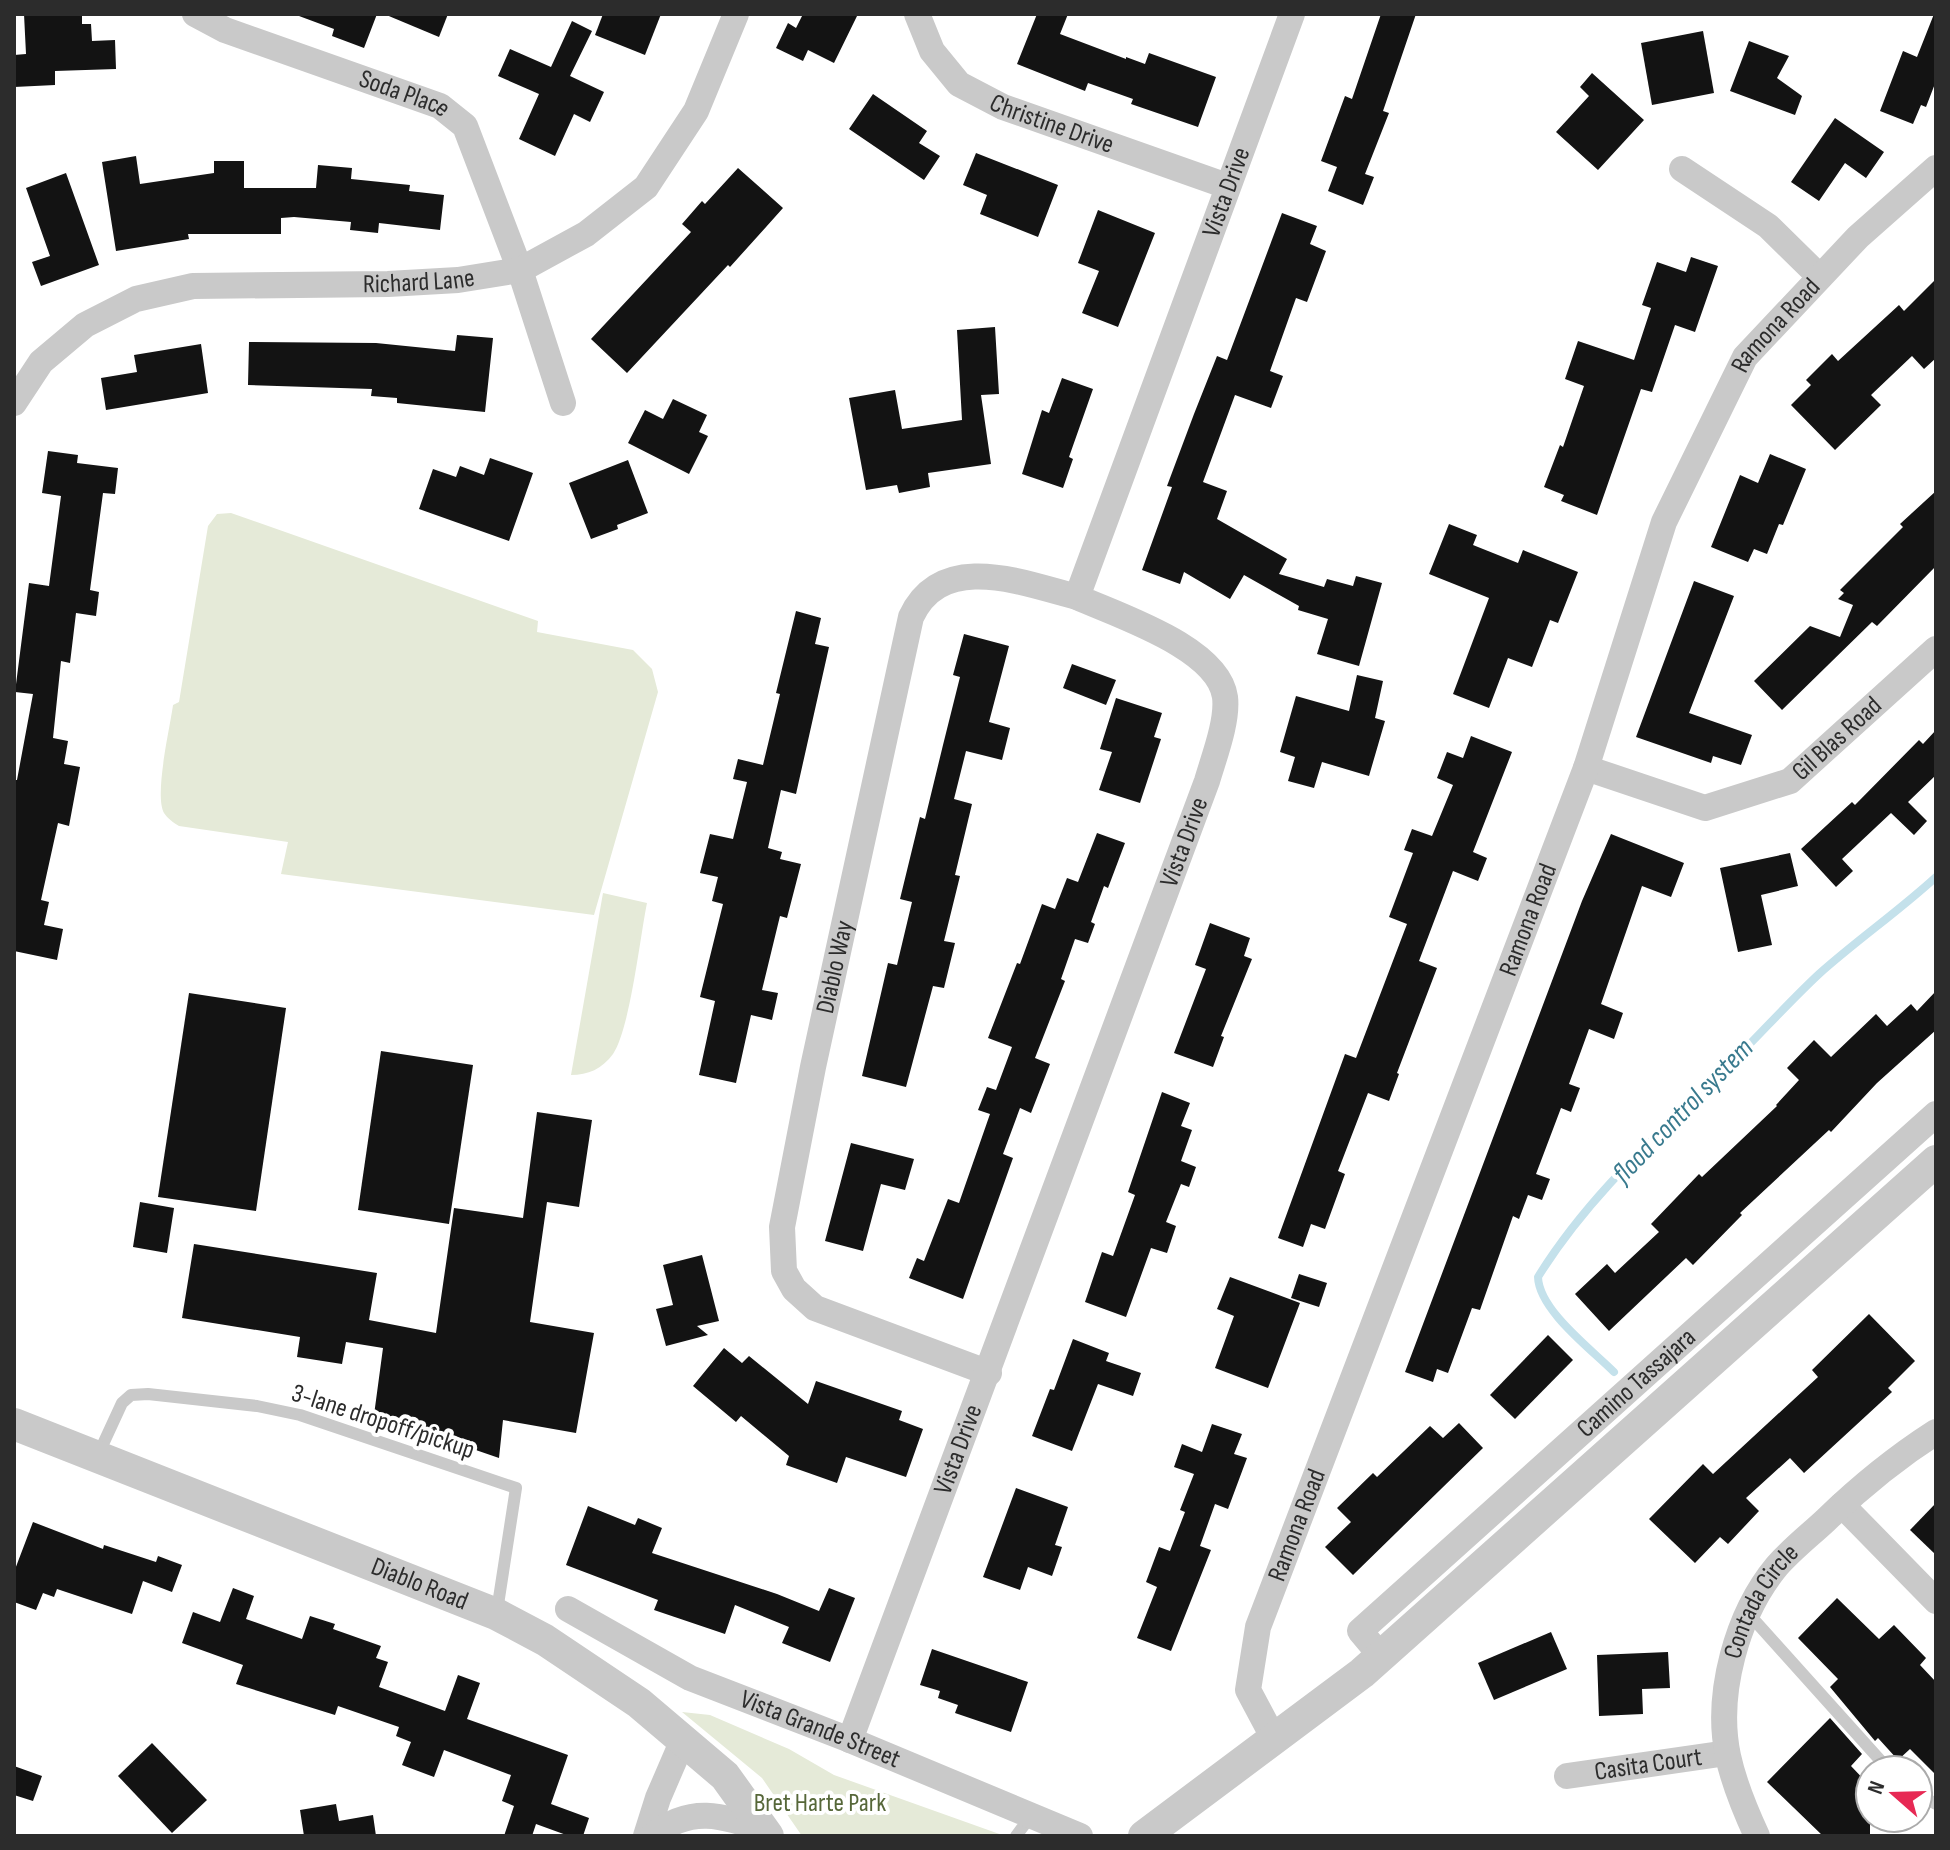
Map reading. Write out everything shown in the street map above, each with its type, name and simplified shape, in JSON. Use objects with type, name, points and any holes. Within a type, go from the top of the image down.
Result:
[{"type":"street","name":"Soda Place","points":[[195,14],[225,30],[440,106],[465,126],[520,270],[563,403]]},
{"type":"street","name":"Richard Lane","points":[[14,403],[41,362],[52,352],[85,325],[136,299],[193,286],[388,284],[458,280],[520,270],[586,234],[646,187],[696,111],[736,14]]},
{"type":"street","name":"Christine Drive","points":[[917,14],[932,51],[959,84],[1003,107],[1227,186]]},
{"type":"street","name":"Vista Drive","points":[[850,1740],[989,1373],[1207,781],[1220,737],[1225,697],[1218,680],[1207,666],[1180,644],[1077,597],[1292,14]]},
{"type":"street","name":"Ramona Road","points":[[1273,1737],[1248,1690],[1258,1627],[1586,768],[1664,522],[1745,357],[1858,237],[1936,168]]},
{"type":"street","points":[[1682,169],[1768,226],[1820,277]]},
{"type":"street","name":"Diablo Way","points":[[989,1373],[815,1308],[794,1289],[784,1271],[782,1227],[813,1067],[911,617],[919,601],[962,577],[994,575],[1077,597]]},
{"type":"street","name":"Gil Blas Road","points":[[1586,768],[1705,808],[1790,781],[1936,649]]},
{"type":"street","name":"Camino Tassajara","points":[[1381,1656],[1360,1631],[1936,1114]]},
{"type":"street","name":"Camino Tassajara","points":[[1144,1836],[1362,1673],[1936,1161]]},
{"type":"street","name":"Diablo Road","points":[[14,1424],[496,1614],[545,1640],[639,1703],[725,1776],[766,1833]]},
{"type":"street","name":"Contada Circle","points":[[1757,1836],[1739,1798],[1727,1753],[1725,1713],[1730,1662],[1747,1612],[1777,1566],[1907,1450],[1936,1432]]},
{"type":"street","points":[[1842,1505],[1936,1601]]},
{"type":"street","name":"Vista Grande Street","points":[[568,1609],[690,1678],[850,1740],[1024,1826],[1080,1836]]},
{"type":"street","points":[[649,1836],[658,1798],[683,1740]]},
{"type":"street","name":"Casita Court","points":[[1567,1776],[1727,1753]]},
{"type":"street","points":[[649,1836],[665,1825],[691,1816],[732,1819],[766,1833]]},
{"type":"lane","name":"3-lane dropoff/pickup","points":[[98,1457],[122,1403],[131,1395],[148,1394],[257,1406],[300,1415],[516,1488],[496,1614]]},
{"type":"lane","points":[[1747,1612],[1875,1754]]},
{"type":"green space","points":[[231,513],[538,621],[537,632],[633,650],[652,669],[658,692],[594,915],[281,874],[288,842],[179,826],[167,817],[161,804],[164,761],[173,705],[179,702],[208,526],[217,514]]},
{"type":"green space","points":[[603,893],[647,903],[634,982],[624,1025],[613,1054],[594,1070],[571,1075]]},
{"type":"green space","name":"Bret Harte Park","points":[[682,1712],[710,1715],[789,1749],[834,1775],[1005,1836],[802,1836],[762,1778]]},
{"type":"building","points":[[24,14],[82,14],[82,24],[91,24],[92,41],[115,40],[116,69],[55,71],[55,85],[14,87],[14,55],[26,54]]},
{"type":"building","points":[[299,14],[377,14],[364,48],[332,36],[334,29]]},
{"type":"building","points":[[384,14],[448,14],[439,37]]},
{"type":"building","points":[[603,14],[661,14],[645,55],[595,35]]},
{"type":"building","points":[[803,14],[858,14],[834,63],[808,50],[803,61],[776,48],[788,23],[796,28]]},
{"type":"building","points":[[1037,14],[1068,14],[1060,34],[1126,59],[1145,64],[1149,53],[1216,77],[1198,127],[1131,104],[1133,99],[1088,83],[1085,91],[1017,64]]},
{"type":"building","points":[[1381,14],[1416,14],[1383,111],[1389,113],[1365,174],[1374,177],[1363,205],[1328,191],[1337,167],[1321,161],[1345,96],[1352,99]]},
{"type":"building","points":[[1934,14],[1936,81],[1926,107],[1921,105],[1913,124],[1880,111],[1903,51],[1917,57]]},
{"type":"building","points":[[572,21],[592,31],[570,76],[604,92],[590,122],[574,114],[555,156],[519,139],[539,94],[498,76],[510,49],[551,67]]},
{"type":"building","points":[[1703,31],[1714,93],[1652,105],[1641,43]]},
{"type":"building","points":[[1749,41],[1789,56],[1777,78],[1802,96],[1795,115],[1730,91]]},
{"type":"building","points":[[1592,73],[1644,120],[1598,170],[1556,132],[1589,96],[1580,87]]},
{"type":"building","points":[[873,94],[927,131],[919,143],[940,156],[924,180],[849,129]]},
{"type":"building","points":[[1835,118],[1884,152],[1866,178],[1845,163],[1819,201],[1791,182]]},
{"type":"building","points":[[976,153],[1058,185],[1038,237],[980,214],[987,195],[963,185]]},
{"type":"building","points":[[136,156],[140,184],[214,173],[214,161],[244,161],[244,188],[316,188],[318,165],[352,168],[351,179],[410,185],[409,191],[444,195],[440,230],[379,223],[378,233],[350,230],[351,222],[294,217],[281,218],[281,234],[188,234],[189,239],[116,251],[102,162]]},
{"type":"building","points":[[738,168],[783,208],[627,373],[591,339],[691,232],[682,224]]},
{"type":"building","points":[[66,173],[99,265],[41,286],[32,262],[50,256],[26,188]]},
{"type":"building","points":[[1098,210],[1155,233],[1118,327],[1082,313],[1099,271],[1078,263]]},
{"type":"building","points":[[1282,213],[1317,226],[1310,244],[1326,251],[1307,302],[1296,298],[1270,371],[1283,376],[1271,408],[1235,395],[1203,482],[1227,491],[1217,519],[1287,559],[1279,574],[1324,587],[1327,579],[1353,586],[1356,576],[1382,583],[1359,666],[1317,654],[1328,619],[1298,610],[1299,606],[1244,575],[1230,599],[1184,572],[1180,584],[1142,570],[1172,487],[1167,486],[1194,414],[1217,356],[1227,360]]},
{"type":"building","points":[[1691,257],[1718,266],[1695,332],[1675,325],[1652,392],[1641,389],[1597,515],[1561,501],[1564,495],[1544,487],[1560,445],[1563,447],[1584,386],[1565,379],[1578,341],[1634,360],[1651,308],[1642,305],[1657,262],[1686,272]]},
{"type":"building","points":[[1936,279],[1936,358],[1924,369],[1912,356],[1871,395],[1881,405],[1835,450],[1791,405],[1811,385],[1806,380],[1832,354],[1838,361],[1899,305],[1904,311]]},
{"type":"building","points":[[995,327],[999,394],[981,395],[991,464],[928,473],[930,487],[899,493],[897,485],[866,490],[849,398],[895,390],[902,429],[962,420],[957,330]]},
{"type":"building","points":[[457,335],[493,338],[485,412],[397,403],[397,398],[371,396],[372,389],[248,385],[249,342],[376,343],[455,351]]},
{"type":"building","points":[[201,344],[208,393],[106,410],[101,378],[137,372],[134,355]]},
{"type":"building","points":[[1062,378],[1093,389],[1069,457],[1073,459],[1063,488],[1022,474],[1042,410],[1049,413]]},
{"type":"building","points":[[673,399],[707,415],[699,432],[708,436],[689,474],[628,443],[645,410],[663,419]]},
{"type":"building","points":[[48,451],[78,455],[77,463],[118,468],[115,494],[103,493],[90,590],[99,592],[96,616],[76,613],[70,663],[61,661],[53,738],[68,741],[64,764],[80,767],[69,826],[58,823],[41,900],[49,902],[44,925],[63,929],[57,960],[14,951],[14,780],[17,780],[33,694],[15,692],[29,583],[49,586],[61,496],[42,493]]},
{"type":"building","points":[[1770,454],[1806,469],[1783,525],[1779,524],[1767,554],[1754,549],[1748,562],[1711,547],[1740,475],[1758,483]]},
{"type":"building","points":[[490,458],[533,473],[509,541],[419,509],[433,469],[456,477],[460,466],[484,475]]},
{"type":"building","points":[[628,460],[648,513],[591,539],[569,483]]},
{"type":"building","points":[[1936,491],[1936,566],[1877,626],[1872,622],[1782,710],[1754,681],[1810,626],[1840,637],[1853,605],[1838,599],[1844,593],[1840,590],[1903,527],[1900,524]]},
{"type":"building","points":[[1449,524],[1477,535],[1473,545],[1518,563],[1523,550],[1578,572],[1558,623],[1550,620],[1532,667],[1508,658],[1489,708],[1453,694],[1489,598],[1429,574]]},
{"type":"building","points":[[1694,581],[1734,596],[1689,713],[1752,735],[1741,765],[1713,756],[1711,763],[1636,737]]},
{"type":"building","points":[[796,611],[821,618],[815,644],[829,647],[796,794],[781,790],[768,848],[782,852],[780,859],[801,864],[787,918],[780,916],[762,990],[778,993],[772,1020],[751,1015],[736,1083],[699,1075],[715,1001],[700,997],[723,904],[712,901],[718,877],[700,873],[710,834],[733,839],[747,782],[733,779],[738,759],[763,765]]},
{"type":"building","points":[[964,634],[1009,646],[989,722],[1010,728],[1002,760],[966,751],[954,799],[972,804],[955,875],[960,876],[944,941],[955,943],[944,988],[933,986],[906,1087],[862,1076],[888,963],[897,965],[912,902],[900,899],[920,817],[925,819],[960,677],[953,675]]},
{"type":"building","points":[[1072,664],[1116,680],[1106,705],[1063,688]]},
{"type":"building","points":[[1357,675],[1383,681],[1375,718],[1385,721],[1369,776],[1322,762],[1314,788],[1288,781],[1295,757],[1280,752],[1296,696],[1349,711]]},
{"type":"building","points":[[1116,698],[1162,713],[1154,737],[1161,739],[1140,803],[1099,790],[1112,752],[1100,749]]},
{"type":"building","points":[[1936,730],[1936,775],[1908,802],[1927,821],[1914,835],[1891,813],[1842,859],[1853,871],[1836,887],[1801,849],[1852,802],[1855,805],[1919,740],[1923,744]]},
{"type":"building","points":[[1471,736],[1512,752],[1473,852],[1487,858],[1478,881],[1453,871],[1419,961],[1437,968],[1389,1101],[1368,1093],[1338,1171],[1345,1174],[1325,1229],[1311,1224],[1303,1247],[1278,1238],[1345,1054],[1356,1058],[1407,924],[1389,917],[1413,853],[1404,850],[1412,829],[1432,836],[1453,785],[1437,778],[1447,752],[1463,758]]},
{"type":"building","points":[[1097,833],[1125,843],[1108,888],[1104,886],[1091,922],[1095,924],[1088,943],[1075,939],[1061,979],[1065,981],[1035,1058],[1050,1064],[1031,1113],[1020,1108],[1003,1154],[1013,1158],[963,1299],[909,1278],[917,1258],[924,1261],[948,1199],[959,1203],[990,1114],[978,1110],[987,1087],[996,1090],[1012,1047],[988,1038],[1017,963],[1020,964],[1042,904],[1055,909],[1067,878],[1078,882]]},
{"type":"building","points":[[1611,834],[1684,863],[1671,897],[1642,886],[1601,1004],[1623,1013],[1614,1039],[1589,1029],[1569,1084],[1580,1088],[1571,1112],[1561,1108],[1536,1174],[1550,1179],[1542,1200],[1528,1195],[1519,1219],[1513,1216],[1480,1310],[1472,1308],[1448,1373],[1437,1369],[1433,1382],[1405,1372],[1582,901]]},
{"type":"building","points":[[1790,853],[1798,886],[1761,895],[1772,945],[1738,952],[1720,868]]},
{"type":"building","points":[[1210,923],[1250,938],[1244,956],[1252,959],[1221,1036],[1224,1037],[1213,1067],[1174,1053],[1206,969],[1195,965]]},
{"type":"building","points":[[1936,991],[1936,1030],[1877,1083],[1831,1132],[1829,1130],[1740,1213],[1742,1215],[1693,1265],[1686,1258],[1609,1331],[1575,1294],[1607,1264],[1615,1273],[1659,1232],[1651,1224],[1699,1174],[1702,1177],[1777,1106],[1799,1080],[1787,1068],[1814,1040],[1831,1057],[1876,1014],[1887,1026],[1911,1004],[1917,1011]]},
{"type":"building","points":[[189,993],[286,1008],[256,1211],[158,1197]]},
{"type":"building","points":[[381,1051],[473,1065],[449,1224],[358,1210]]},
{"type":"building","points":[[1162,1092],[1190,1103],[1181,1126],[1192,1130],[1181,1161],[1196,1167],[1189,1187],[1181,1184],[1166,1222],[1176,1226],[1167,1253],[1151,1248],[1126,1317],[1085,1302],[1102,1252],[1113,1256],[1135,1195],[1128,1192]]},
{"type":"building","points":[[537,1112],[592,1120],[579,1207],[547,1202],[530,1322],[594,1333],[576,1433],[503,1420],[499,1458],[374,1415],[383,1348],[346,1342],[342,1364],[297,1357],[300,1337],[182,1318],[194,1244],[377,1273],[369,1320],[436,1333],[454,1208],[523,1218]]},
{"type":"building","points":[[851,1143],[914,1159],[905,1190],[881,1184],[863,1251],[825,1241]]},
{"type":"building","points":[[140,1202],[174,1208],[167,1253],[133,1247]]},
{"type":"building","points":[[702,1255],[719,1321],[697,1326],[708,1335],[666,1346],[656,1309],[673,1305],[663,1265]]},
{"type":"building","points":[[1299,1274],[1327,1283],[1319,1307],[1291,1298]]},
{"type":"building","points":[[1230,1277],[1300,1303],[1268,1388],[1215,1368],[1234,1316],[1217,1309]]},
{"type":"building","points":[[1869,1314],[1915,1361],[1888,1388],[1892,1392],[1804,1473],[1790,1458],[1746,1498],[1759,1511],[1728,1544],[1720,1537],[1695,1563],[1649,1519],[1703,1464],[1713,1474],[1818,1377],[1812,1370]]},
{"type":"building","points":[[1548,1335],[1573,1360],[1515,1419],[1490,1395]]},
{"type":"building","points":[[1073,1339],[1109,1353],[1106,1361],[1141,1373],[1133,1396],[1098,1384],[1072,1451],[1032,1436]]},
{"type":"building","points":[[724,1348],[742,1363],[749,1356],[808,1404],[816,1381],[902,1411],[899,1420],[923,1429],[906,1477],[846,1457],[837,1483],[786,1465],[789,1456],[741,1416],[736,1422],[693,1386]]},
{"type":"building","points":[[1459,1423],[1483,1448],[1353,1575],[1325,1547],[1351,1522],[1337,1508],[1373,1473],[1377,1477],[1430,1426],[1443,1438]]},
{"type":"building","points":[[1212,1424],[1242,1434],[1234,1454],[1247,1458],[1228,1509],[1215,1504],[1200,1546],[1211,1550],[1171,1651],[1137,1638],[1157,1587],[1146,1582],[1159,1547],[1170,1551],[1185,1512],[1180,1510],[1194,1474],[1174,1467],[1182,1444],[1202,1452]]},
{"type":"building","points":[[1016,1488],[1068,1507],[1055,1545],[1062,1547],[1052,1576],[1028,1567],[1020,1590],[983,1577]]},
{"type":"building","points":[[1936,1503],[1936,1555],[1910,1530]]},
{"type":"building","points":[[588,1506],[635,1525],[638,1518],[662,1528],[652,1553],[819,1611],[829,1588],[855,1598],[830,1662],[782,1643],[789,1627],[735,1605],[725,1634],[654,1610],[658,1600],[566,1565]]},
{"type":"building","points":[[33,1522],[103,1549],[104,1545],[156,1562],[158,1556],[182,1565],[172,1592],[143,1581],[132,1614],[57,1589],[54,1597],[43,1593],[36,1610],[14,1602],[14,1572]]},
{"type":"building","points":[[233,1588],[254,1596],[246,1619],[302,1639],[310,1616],[335,1624],[333,1629],[381,1646],[376,1658],[388,1662],[379,1687],[445,1711],[458,1675],[480,1683],[467,1719],[568,1755],[551,1804],[589,1818],[583,1836],[569,1836],[536,1824],[532,1836],[504,1836],[514,1806],[502,1801],[511,1775],[444,1750],[434,1777],[402,1765],[411,1742],[396,1736],[399,1727],[338,1706],[335,1715],[236,1684],[243,1665],[182,1643],[193,1612],[220,1622]]},
{"type":"building","points":[[1837,1598],[1879,1639],[1894,1625],[1926,1658],[1920,1665],[1936,1682],[1936,1775],[1934,1754],[1915,1754],[1910,1749],[1905,1754],[1893,1754],[1878,1738],[1875,1741],[1830,1687],[1838,1679],[1798,1638]]},
{"type":"building","points":[[1551,1632],[1567,1669],[1494,1700],[1478,1663]]},
{"type":"building","points":[[932,1649],[1028,1682],[1011,1732],[955,1713],[958,1705],[938,1698],[940,1691],[920,1685]]},
{"type":"building","points":[[1668,1652],[1670,1688],[1642,1689],[1643,1714],[1599,1716],[1597,1655]]},
{"type":"building","points":[[1830,1718],[1862,1754],[1854,1754],[1851,1766],[1854,1769],[1854,1834],[1870,1836],[1823,1836],[1767,1782]]},
{"type":"building","points":[[152,1743],[207,1800],[172,1833],[118,1776]]},
{"type":"building","points":[[14,1766],[42,1776],[33,1801],[14,1795]]},
{"type":"building","points":[[336,1804],[339,1821],[373,1815],[376,1836],[304,1836],[300,1810]]},
{"type":"waterway","name":"flood control system","points":[[1614,1372],[1556,1315],[1547,1303],[1538,1277],[1582,1216],[1657,1134],[1819,974],[1936,877]]}]
